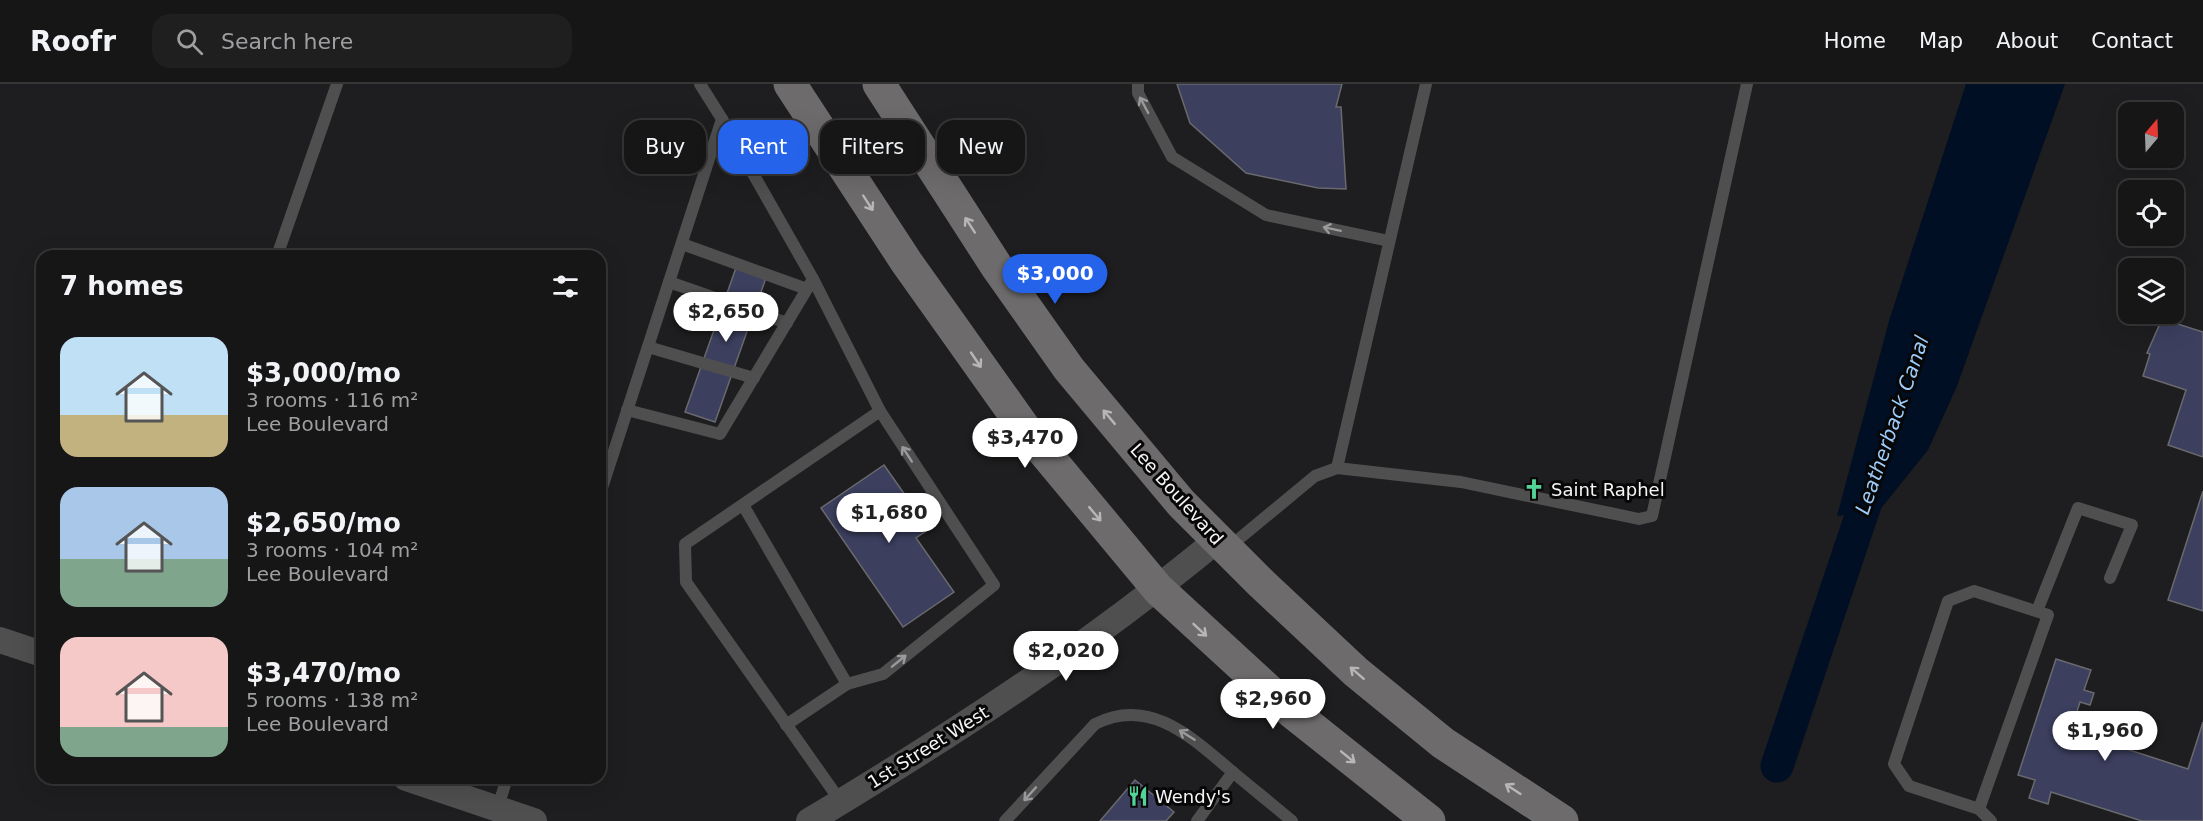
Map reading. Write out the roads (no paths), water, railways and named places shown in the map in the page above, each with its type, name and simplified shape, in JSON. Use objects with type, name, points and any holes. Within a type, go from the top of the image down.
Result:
[{"type":"main road","points":[[790,84],[907,263],[1012,412],[1158,589],[1292,712],[1429,821]]},
{"type":"main road","name":"Lee Boulevard","points":[[879,84],[997,267],[1068,369],[1181,503],[1356,672],[1443,742],[1562,821]]},
{"type":"street","name":"1st Street West","points":[[824,814],[1021,688],[1222,544]]},
{"type":"street","points":[[0,640],[36,652]]},
{"type":"street","points":[[423,784],[534,821]]},
{"type":"lane","points":[[279,250],[337,84]]},
{"type":"lane","points":[[700,84],[722,119],[880,411],[994,585],[883,674],[847,684],[786,725]]},
{"type":"lane","points":[[1138,84],[1138,93],[1172,157],[1266,215],[1389,241]]},
{"type":"lane","points":[[1337,468],[1426,84]]},
{"type":"lane","points":[[1222,544],[1315,476],[1337,468],[1461,483],[1639,519],[1652,516],[1747,84]]},
{"type":"lane","points":[[606,475],[722,119]]},
{"type":"lane","points":[[682,244],[810,284]]},
{"type":"lane","points":[[669,282],[787,323]]},
{"type":"lane","points":[[627,410],[720,434],[810,284]]},
{"type":"lane","points":[[648,347],[754,378]]},
{"type":"lane","points":[[824,814],[786,725],[686,582],[685,544],[880,411]]},
{"type":"lane","points":[[743,505],[847,684]]},
{"type":"lane","points":[[2037,611],[2078,508],[2132,525],[2110,578]]},
{"type":"lane","points":[[1979,809],[2048,615],[1974,591],[1948,601],[1894,764],[1909,786],[1979,809],[1991,821]]},
{"type":"lane","points":[[1005,821],[1095,724],[1110,716],[1131,713],[1173,726],[1191,736],[1292,821]]},
{"type":"lane","points":[[1197,821],[1233,772]]},
{"type":"lane","points":[[497,810],[505,784]]},
{"type":"water","points":[[1966,84],[2065,84],[1957,386],[1928,450],[1878,512],[1837,516],[1889,321]]},
{"type":"waterway","name":"Leatherback Canal","points":[[1777,766],[1876,472]]},
{"type":"place","name":"Saint Raphel","points":[[1534,489]]},
{"type":"place","name":"Wendy's","points":[[1138,796]]}]
